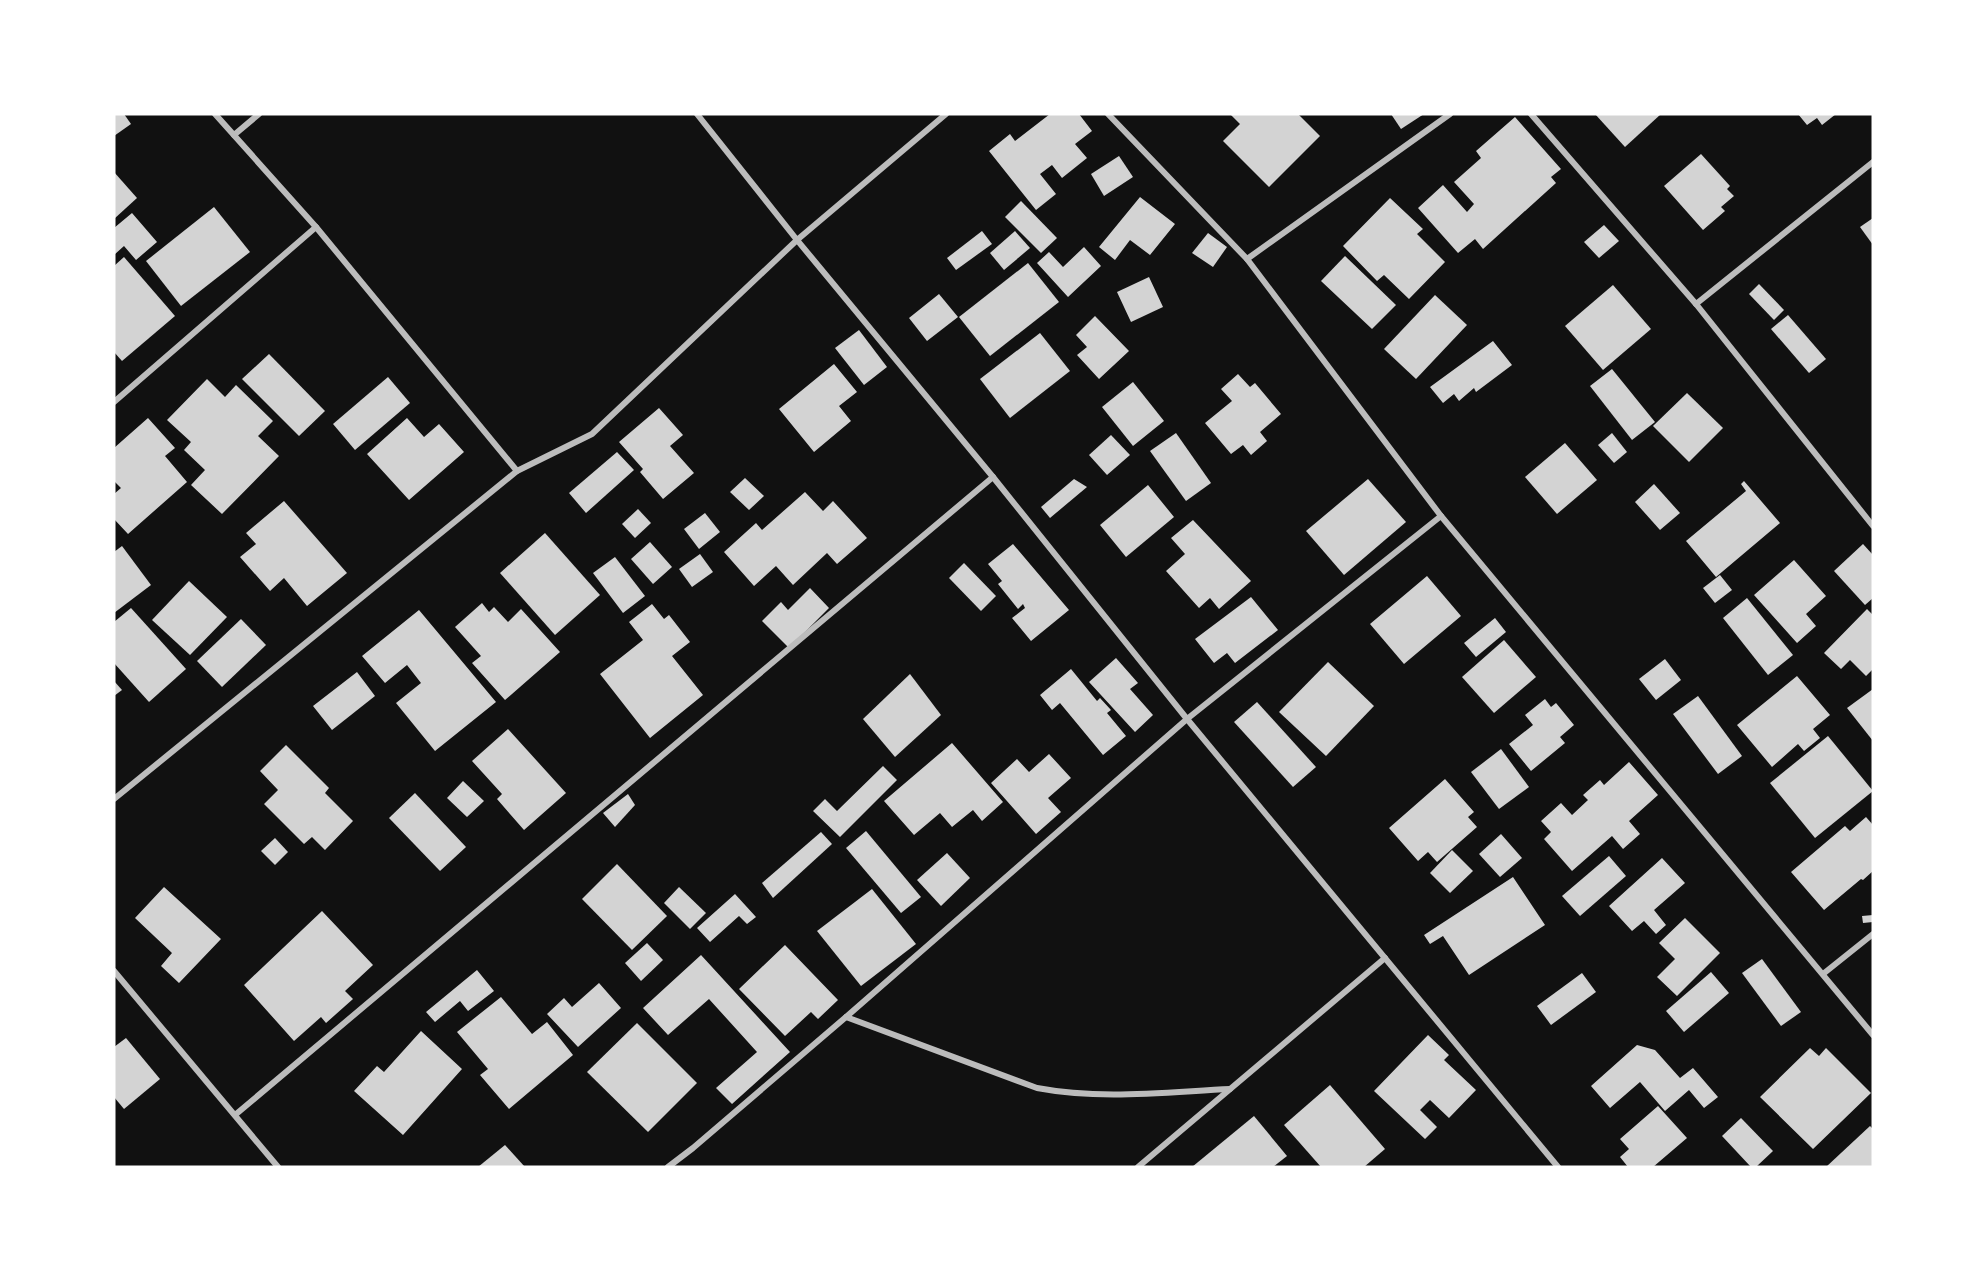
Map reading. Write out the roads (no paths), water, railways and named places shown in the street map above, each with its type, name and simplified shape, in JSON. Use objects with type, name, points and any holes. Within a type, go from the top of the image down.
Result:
[{"type":"street","points":[[215,114],[316,227],[517,471]]},
{"type":"street","points":[[234,135],[259,114]]},
{"type":"street","points":[[697,114],[1187,719],[1558,1167]]},
{"type":"street","points":[[114,800],[517,471],[592,434],[797,240],[946,114]]},
{"type":"street","points":[[1108,114],[1247,259],[1441,516],[1873,1035]]},
{"type":"street","points":[[1247,259],[1450,114]]},
{"type":"street","points":[[1531,114],[1696,304],[1873,526]]},
{"type":"street","points":[[1696,304],[1873,162]]},
{"type":"street","points":[[114,402],[316,227]]},
{"type":"street","points":[[236,1115],[993,477]]},
{"type":"street","points":[[668,1167],[846,1017],[1187,719],[1441,516]]},
{"type":"street","points":[[1823,974],[1873,934]]},
{"type":"street","points":[[1138,1167],[1385,958]]},
{"type":"street","points":[[114,971],[279,1167]]},
{"type":"street","points":[[846,1017],[1037,1088],[1062,1093],[1097,1095],[1230,1089]]}]
